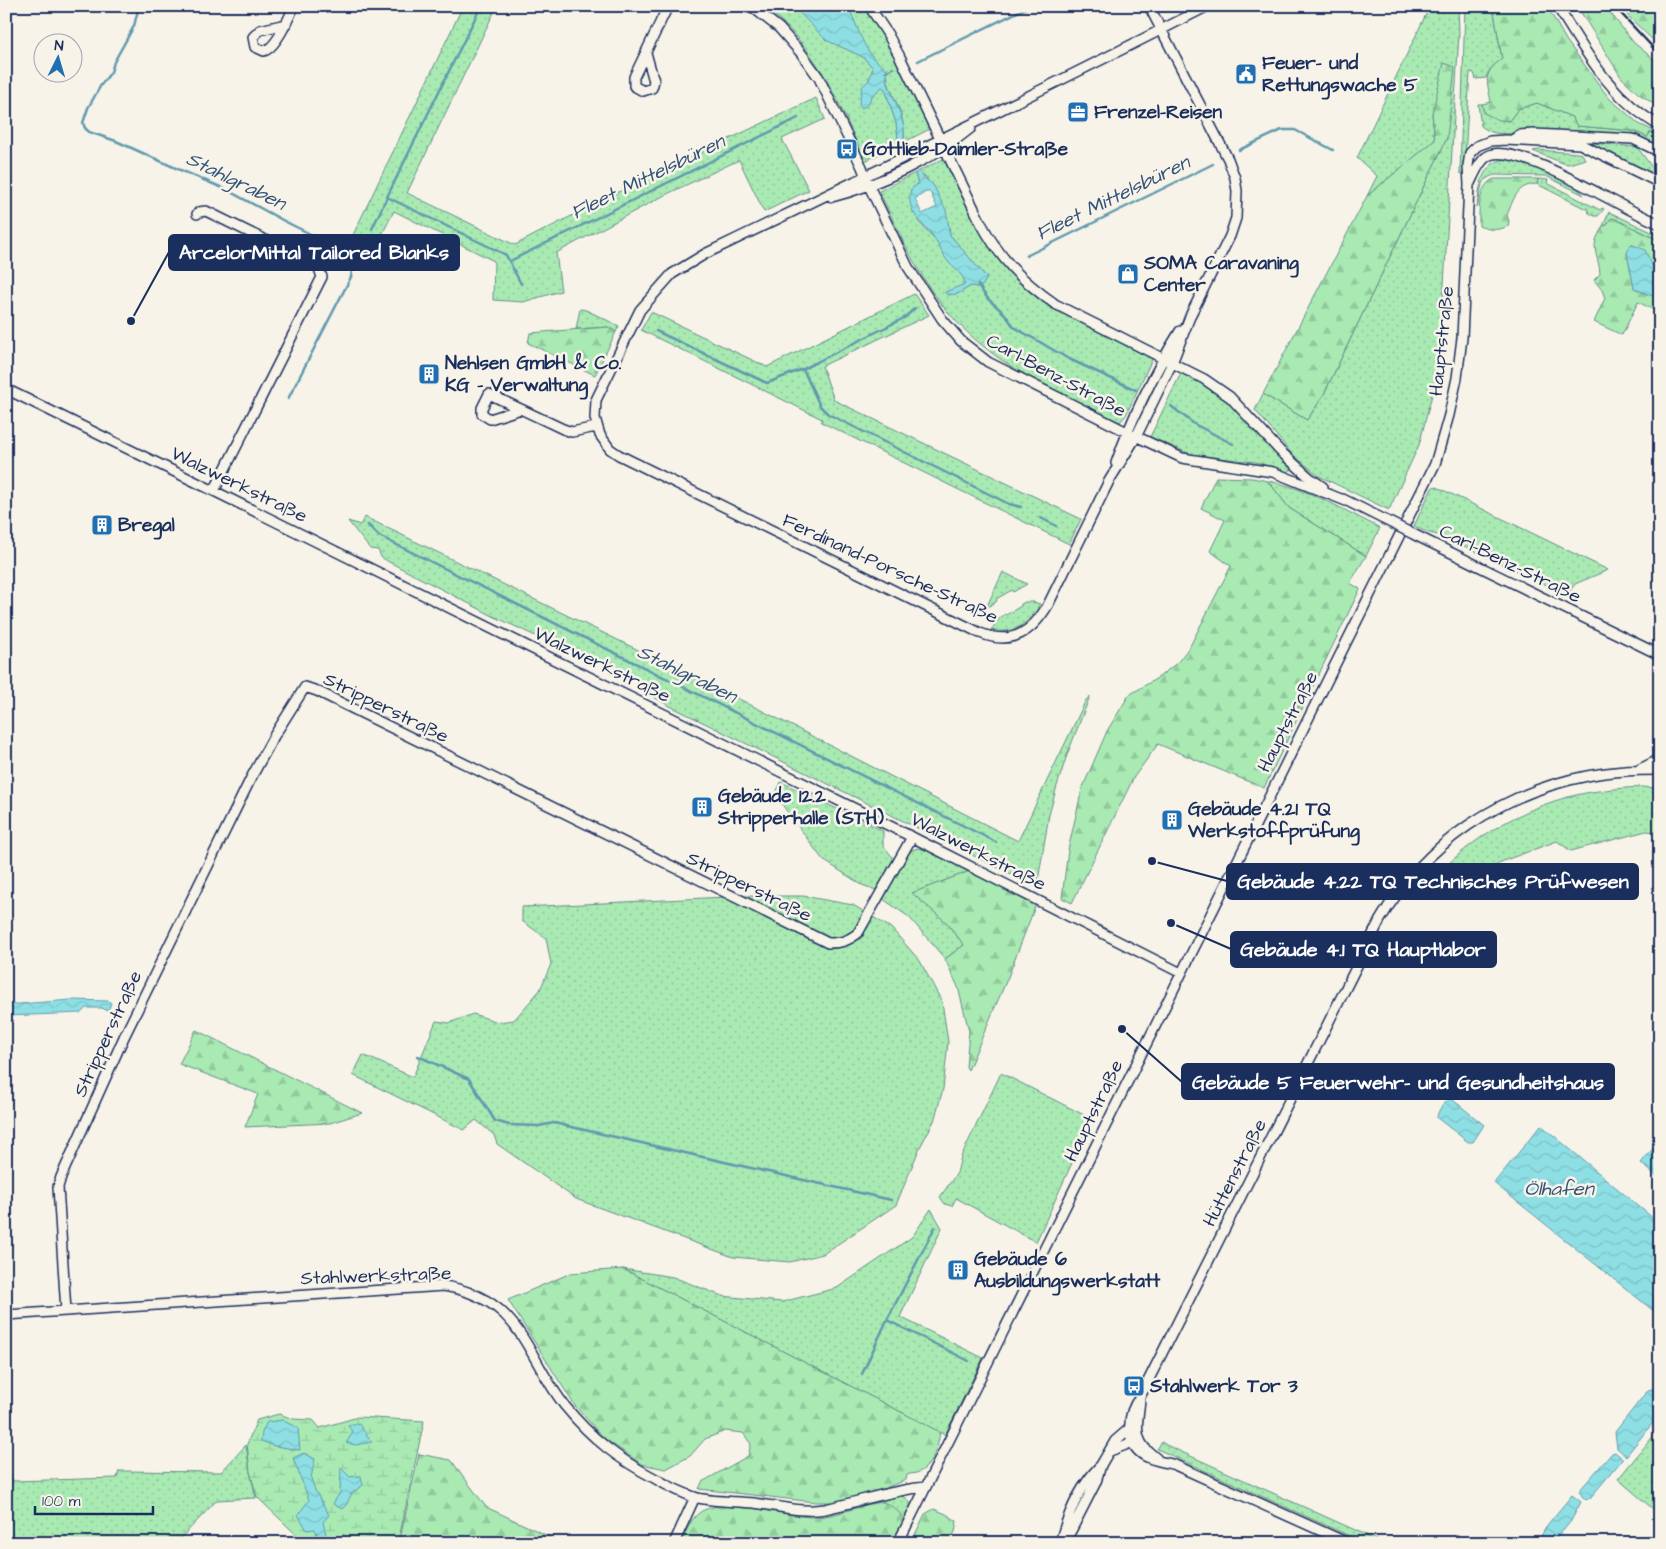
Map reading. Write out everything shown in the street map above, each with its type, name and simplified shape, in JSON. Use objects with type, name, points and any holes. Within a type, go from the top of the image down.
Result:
[{"type":"street","points":[[286,24],[294,6]]},
{"type":"street","points":[[646,53],[668,6]]},
{"type":"street","name":"Carl-Benz-Straße","points":[[751,6],[779,28],[801,52],[819,78],[862,167],[868,186],[908,267],[942,319],[960,340],[988,362],[1136,437],[1182,458],[1273,472],[1346,501],[1660,655]]},
{"type":"street","name":"Carl-Benz-Straße","points":[[868,6],[887,33],[899,55],[993,246],[1014,271],[1032,288],[1055,304],[1204,379],[1230,397],[1280,451],[1310,478],[1346,501]]},
{"type":"street","points":[[1149,6],[1228,159],[1235,178],[1237,191],[1236,218],[1230,236],[1191,314]]},
{"type":"street","points":[[521,409],[572,432],[596,427],[594,411],[596,400],[630,329],[640,310],[672,274],[705,254],[1208,6]]},
{"type":"street","points":[[1557,6],[1600,73],[1618,95],[1660,126]]},
{"type":"street","points":[[815,201],[868,186],[945,149],[983,118]]},
{"type":"street","points":[[1512,140],[1519,135],[1534,134],[1633,139],[1660,152]]},
{"type":"street","points":[[1580,144],[1591,137]]},
{"type":"street","points":[[1512,140],[1580,144],[1660,183]]},
{"type":"street","name":"Hauptstraße","points":[[898,1543],[1261,810],[1340,657],[1434,464],[1449,415],[1457,378],[1462,338],[1470,153],[1476,146],[1490,141],[1512,140]]},
{"type":"street","points":[[1469,185],[1484,158],[1493,154],[1516,155],[1543,166],[1660,225]]},
{"type":"street","points":[[197,214],[206,211],[318,266],[322,277],[214,491]]},
{"type":"street","name":"Ferdinand-Porsche-Straße","points":[[1109,481],[1127,432],[1163,358],[1191,314]]},
{"type":"street","name":"Ferdinand-Porsche-Straße","points":[[596,427],[604,442],[619,455],[980,633],[996,638],[1009,638],[1028,631],[1040,619],[1048,605],[1109,481],[1136,437],[1172,363],[1191,314]]},
{"type":"street","name":"Walzwerkstraße","points":[[6,389],[912,837],[1181,973]]},
{"type":"street","name":"Stripperstraße","points":[[66,1311],[58,1187],[61,1177],[127,1029],[251,778],[274,736],[305,687],[325,695],[828,943],[841,943],[858,933],[912,837]]},
{"type":"street","name":"Hüttenstraße","points":[[1638,770],[1660,759]]},
{"type":"street","name":"Hüttenstraße","points":[[1134,1434],[1130,1417],[1134,1404],[1140,1397],[1380,920],[1405,883],[1449,839],[1473,822],[1513,801],[1562,782],[1587,776],[1638,770],[1660,770]]},
{"type":"street","name":"Stahlwerkstraße","points":[[6,1315],[444,1286],[460,1289],[482,1298],[509,1317],[565,1405],[598,1440],[617,1457],[673,1489],[695,1498],[755,1503],[803,1510],[824,1509],[906,1488],[925,1487]]},
{"type":"street","points":[[1062,1543],[1065,1526],[1088,1480],[1101,1466],[1115,1441],[1134,1434],[1145,1448],[1159,1460],[1175,1465],[1348,1543]]},
{"type":"street","points":[[674,1543],[695,1498]]},
{"type":"green space","points":[[463,6],[497,6],[407,193],[515,245],[636,183],[816,98],[825,119],[782,139],[809,190],[764,212],[739,160],[665,195],[556,253],[561,291],[523,302],[493,300],[494,261],[394,211],[375,248],[352,237]]},
{"type":"green space","points":[[763,6],[793,6],[805,16],[820,34],[863,57],[873,68],[869,80],[862,87],[867,106],[872,96],[882,86],[885,89],[896,123],[899,145],[865,161],[846,117],[812,57],[782,21]]},
{"type":"green space","points":[[844,6],[864,6],[885,37],[930,129],[904,142],[902,119],[889,84],[888,70],[877,62],[866,48],[851,14]]},
{"type":"green space","points":[[1430,6],[1458,6],[1459,33],[1441,335],[1435,383],[1419,445],[1389,510],[1319,476],[1291,453],[1255,410],[1263,394],[1307,420],[1323,396],[1447,138],[1432,114],[1435,140],[1367,196],[1377,176],[1357,158]]},
{"type":"green space","points":[[1465,6],[1493,6],[1502,60],[1492,67],[1486,78],[1476,79],[1474,73],[1470,72],[1464,174],[1460,173]]},
{"type":"green space","points":[[1493,6],[1547,6],[1566,40],[1609,98],[1639,124],[1652,130],[1647,137],[1634,131],[1577,126],[1572,117],[1537,103],[1518,109],[1509,121],[1499,120],[1484,113],[1482,104],[1491,102],[1487,82],[1489,73],[1502,59]]},
{"type":"green space","points":[[1577,6],[1605,6],[1634,43],[1660,64],[1660,108],[1639,94],[1621,77]]},
{"type":"green space","points":[[1621,6],[1660,6],[1660,47],[1629,17]]},
{"type":"green space","points":[[1444,63],[1455,67],[1447,138],[1323,396],[1307,420],[1263,394],[1367,196],[1435,140],[1432,114]]},
{"type":"green space","points":[[1537,103],[1572,117],[1577,126],[1634,131],[1647,137],[1654,127],[1660,130],[1660,148],[1645,140],[1521,133],[1500,134],[1481,126],[1478,104],[1482,104],[1484,113],[1509,121],[1518,109]]},
{"type":"green space","points":[[1590,144],[1637,147],[1660,178]]},
{"type":"green space","points":[[1533,151],[1577,153],[1582,154],[1585,159],[1569,164],[1563,163]]},
{"type":"green space","points":[[945,158],[988,244],[1004,265],[1022,283],[1062,312],[1153,357],[1126,415],[1120,422],[1045,386],[999,358],[958,323],[930,288],[906,248],[879,191],[915,173],[918,184],[911,189],[918,221],[934,238],[948,261],[964,278],[965,284],[946,293],[957,294],[971,286],[982,286],[987,278],[950,235],[949,226],[926,177],[921,175],[919,171]]},
{"type":"green space","points":[[1515,160],[1548,171],[1569,183],[1584,195],[1546,176],[1495,175],[1483,184],[1477,208],[1481,184],[1486,171],[1497,161]]},
{"type":"green space","points":[[1494,179],[1538,179],[1537,184],[1524,187],[1514,198],[1507,215],[1508,226],[1501,229],[1479,226],[1480,199],[1485,187]]},
{"type":"green space","points":[[1538,179],[1548,180],[1547,183],[1600,210],[1604,209],[1598,216],[1595,216],[1589,213],[1588,210],[1537,184]]},
{"type":"green space","points":[[1609,212],[1660,236],[1660,241],[1636,229],[1603,226]]},
{"type":"green space","points":[[1613,218],[1660,241],[1660,274],[1655,271],[1644,250],[1627,253],[1634,288],[1660,297],[1660,313],[1638,302],[1622,335],[1594,322],[1605,298],[1602,290],[1594,280],[1600,274],[1595,243],[1603,226],[1607,225],[1610,219]]},
{"type":"green space","points":[[914,294],[929,315],[822,366],[834,400],[1081,519],[1069,544],[821,422],[822,419],[641,330],[651,312],[767,367]]},
{"type":"green space","points":[[580,309],[619,326],[616,332],[608,327],[576,329]]},
{"type":"green space","points":[[608,327],[616,332],[595,375],[528,343],[530,333]]},
{"type":"green space","points":[[1182,371],[1209,385],[1226,397],[1292,467],[1291,470],[1288,472],[1255,462],[1193,455],[1150,437]]},
{"type":"green space","points":[[1216,477],[1252,478],[1268,481],[1289,508],[1366,556],[1350,583],[1360,589],[1264,788],[1158,744],[1134,777],[1072,903],[1062,898],[1068,850],[1082,789],[1107,731],[1129,695],[1159,677],[1178,662],[1190,646],[1231,566],[1210,551],[1225,520],[1201,508]]},
{"type":"green space","points":[[1268,481],[1311,494],[1380,528],[1366,556],[1289,508]]},
{"type":"green space","points":[[1435,486],[1608,570],[1575,584],[1565,598],[1551,587],[1445,537],[1426,532],[1414,526],[1432,488]]},
{"type":"green space","points":[[365,517],[741,700],[1018,841],[1086,700],[1090,696],[1057,786],[1049,815],[1037,887],[668,705],[652,696],[630,675],[604,662],[586,660],[491,615],[389,562],[381,557],[378,550],[370,549],[348,521],[360,525]]},
{"type":"green space","points":[[1003,572],[1027,584],[996,599],[997,601],[986,608]]},
{"type":"green space","points":[[1025,602],[1040,604],[1026,622],[1007,631],[991,630],[1005,614]]},
{"type":"green space","points":[[781,782],[883,831],[883,845],[894,859],[876,890],[862,885],[823,860],[775,795]]},
{"type":"green space","points":[[1640,787],[1660,788],[1660,832],[1646,831],[1571,851],[1557,841],[1503,861],[1460,889],[1440,872],[1456,857],[1492,830],[1533,809],[1576,795],[1603,790]]},
{"type":"green space","points":[[918,848],[930,851],[970,871],[913,893],[947,923],[964,945],[945,959],[909,917],[883,899],[907,855],[912,850]]},
{"type":"green space","points":[[970,871],[1036,904],[1008,977],[968,1070],[966,1067],[969,1031],[958,987],[945,959],[964,945],[947,923],[912,893]]},
{"type":"green space","points":[[746,896],[803,896],[853,905],[891,928],[920,961],[942,1002],[948,1042],[943,1089],[934,1121],[920,1147],[896,1205],[823,1254],[790,1262],[733,1257],[576,1199],[497,1144],[494,1135],[476,1120],[464,1130],[353,1075],[363,1055],[413,1077],[436,1021],[449,1023],[473,1014],[498,1022],[514,1020],[540,990],[551,964],[546,938],[522,921],[522,907]]},
{"type":"green space","points":[[196,1030],[362,1113],[330,1123],[245,1127],[258,1094],[179,1064]]},
{"type":"green space","points":[[1001,1073],[1092,1119],[1036,1242],[956,1198],[952,1206],[945,1204],[940,1197],[957,1173],[961,1157]]},
{"type":"green space","points":[[931,1209],[942,1228],[900,1317],[983,1358],[945,1435],[623,1269],[673,1277],[722,1296],[782,1302],[837,1288],[912,1237]]},
{"type":"green space","points":[[623,1269],[940,1432],[936,1449],[928,1465],[917,1473],[907,1475],[906,1480],[872,1493],[835,1502],[815,1502],[699,1489],[702,1482],[748,1456],[751,1444],[743,1433],[725,1431],[705,1439],[690,1456],[666,1469],[641,1464],[604,1438],[575,1406],[508,1300],[571,1273]]},
{"type":"green space","points":[[279,1414],[293,1419],[313,1420],[320,1428],[358,1417],[424,1421],[398,1543],[305,1543],[257,1497],[250,1472],[247,1444],[257,1420]]},
{"type":"green space","points":[[1660,1428],[1660,1515],[1618,1479]]},
{"type":"green space","points":[[1162,1442],[1384,1543],[1365,1543],[1157,1449]]},
{"type":"green space","points":[[246,1445],[256,1498],[217,1500],[178,1541],[156,1543],[6,1543],[6,1467],[13,1481],[117,1478],[119,1471],[221,1472]]},
{"type":"green space","points":[[419,1454],[451,1460],[486,1507],[550,1537],[547,1543],[399,1543]]},
{"type":"green space","points":[[902,1496],[910,1503],[910,1510],[905,1521],[883,1502],[871,1503]]},
{"type":"green space","points":[[883,1502],[896,1509],[905,1521],[895,1543],[681,1543],[695,1517],[702,1511],[713,1507],[742,1507],[816,1517],[833,1515]]},
{"type":"green space","points":[[934,1509],[957,1521],[955,1532],[948,1543],[911,1543],[925,1514]]},
{"type":"water","points":[[793,6],[844,6],[849,9],[868,50],[888,70],[886,79],[904,127],[904,142],[899,145],[896,123],[885,89],[882,87],[872,96],[867,106],[861,108],[859,104],[862,87],[869,80],[873,68],[863,57],[826,40]]},
{"type":"water","points":[[919,171],[934,186],[946,210],[950,235],[987,278],[982,286],[971,286],[957,294],[947,295],[945,292],[965,284],[959,272],[949,263],[935,239],[913,211],[910,197],[911,189],[918,184],[915,173]],"holes":[[[926,192],[930,192],[937,207],[922,214],[915,199]]]},
{"type":"water","points":[[1631,244],[1645,250],[1655,271],[1660,274],[1660,297],[1634,288],[1627,253]]},
{"type":"water","points":[[71,1000],[109,1001],[111,1003],[108,1011],[102,1008],[86,1008],[81,1013],[6,1016],[6,1005]]},
{"type":"water","points":[[1450,1099],[1484,1125],[1473,1142],[1468,1142],[1437,1118],[1441,1107]]},
{"type":"water","name":"Ölhafen","points":[[1541,1125],[1660,1224],[1660,1316],[1494,1183]]},
{"type":"water","points":[[1660,1140],[1660,1179],[1641,1163]]},
{"type":"water","points":[[1652,1389],[1660,1394],[1660,1414],[1626,1456],[1617,1448],[1615,1432],[1648,1390]]},
{"type":"water","points":[[282,1420],[298,1428],[300,1450],[274,1446],[261,1441],[262,1432],[267,1422]]},
{"type":"water","points":[[358,1423],[372,1442],[356,1445],[346,1443],[353,1432],[348,1426]]},
{"type":"water","points":[[1615,1452],[1622,1460],[1590,1498],[1584,1499],[1579,1491],[1612,1453]]},
{"type":"water","points":[[304,1453],[315,1459],[311,1478],[315,1490],[329,1515],[323,1522],[328,1543],[320,1543],[315,1529],[307,1530],[298,1515],[309,1500],[293,1458]]},
{"type":"water","points":[[341,1468],[350,1477],[361,1476],[363,1485],[352,1493],[342,1509],[333,1504],[340,1492]]},
{"type":"water","points":[[1572,1495],[1581,1502],[1571,1521],[1553,1543],[1537,1543],[1548,1524]]},
{"type":"waterway","name":"Stahlgraben","points":[[139,6],[134,26],[114,62],[111,72],[88,108],[83,123],[85,128],[89,132],[116,141],[225,189],[347,252],[353,264],[351,277],[288,399]]},
{"type":"waterway","name":"Fleet Mittelsbüren","points":[[481,6],[387,197],[506,255],[521,284]]},
{"type":"waterway","name":"Fleet Mittelsbüren","points":[[918,61],[1030,6]]},
{"type":"waterway","name":"Fleet Mittelsbüren","points":[[885,72],[893,68]]},
{"type":"waterway","name":"Fleet Mittelsbüren","points":[[510,261],[798,118]]},
{"type":"waterway","name":"Fleet Mittelsbüren","points":[[1239,150],[1282,130],[1295,130],[1333,150]]},
{"type":"waterway","name":"Fleet Mittelsbüren","points":[[1026,256],[1213,164]]},
{"type":"waterway","name":"Fleet Mittelsbüren","points":[[372,229],[387,197]]},
{"type":"waterway","name":"Fleet Mittelsbüren","points":[[978,285],[988,299],[1004,313],[1014,327],[1067,358],[1136,390]]},
{"type":"waterway","name":"Fleet Mittelsbüren","points":[[656,331],[767,383],[803,369],[904,318],[915,308]]},
{"type":"waterway","name":"Fleet Mittelsbüren","points":[[803,369],[820,406],[828,414],[1009,504],[1021,507]]},
{"type":"waterway","name":"Fleet Mittelsbüren","points":[[1171,406],[1194,424],[1233,444]]},
{"type":"waterway","name":"Fleet Mittelsbüren","points":[[1041,518],[1056,526]]},
{"type":"waterway","name":"Stahlgraben","points":[[368,525],[379,536],[996,842]]},
{"type":"waterway","points":[[418,1056],[469,1079],[495,1121],[509,1125],[539,1126],[554,1123],[891,1200]]},
{"type":"waterway","points":[[862,1374],[887,1320],[935,1227]]},
{"type":"waterway","points":[[887,1320],[969,1361]]},
{"type":"railway","points":[[1614,6],[1660,55]]},
{"type":"place","name":"Feuer- und Rettungswache 5","points":[[1246,74]]},
{"type":"place","name":"Frenzel-Reisen","points":[[1078,112]]},
{"type":"place","name":"Gottlieb-Daimler-Straße","points":[[847,149]]},
{"type":"place","name":"SOMA Caravaning Center","points":[[1128,274]]},
{"type":"place","name":"ArcelorMittal Tailored Blanks","points":[[131,321]]},
{"type":"place","name":"Nehlsen GmbH & Co. KG - Verwaltung","points":[[429,374]]},
{"type":"place","name":"Bregal","points":[[102,525]]},
{"type":"place","name":"Gebäude 12.2 Stripperhalle (STH)","points":[[702,807]]},
{"type":"place","name":"Gebäude 4.21 TQ Werkstoffprüfung","points":[[1172,820]]},
{"type":"place","name":"Gebäude 4.22 TQ Technisches Prüfwesen","points":[[1152,861]]},
{"type":"place","name":"Gebäude 4.1 TQ Hauptlabor","points":[[1171,923]]},
{"type":"place","name":"Gebäude 5 Feuerwehr- und Gesundheitshaus","points":[[1122,1029]]},
{"type":"place","name":"Gebäude 6 Ausbildungswerkstatt","points":[[958,1270]]},
{"type":"place","name":"Stahlwerk Tor 3","points":[[1134,1386]]}]
